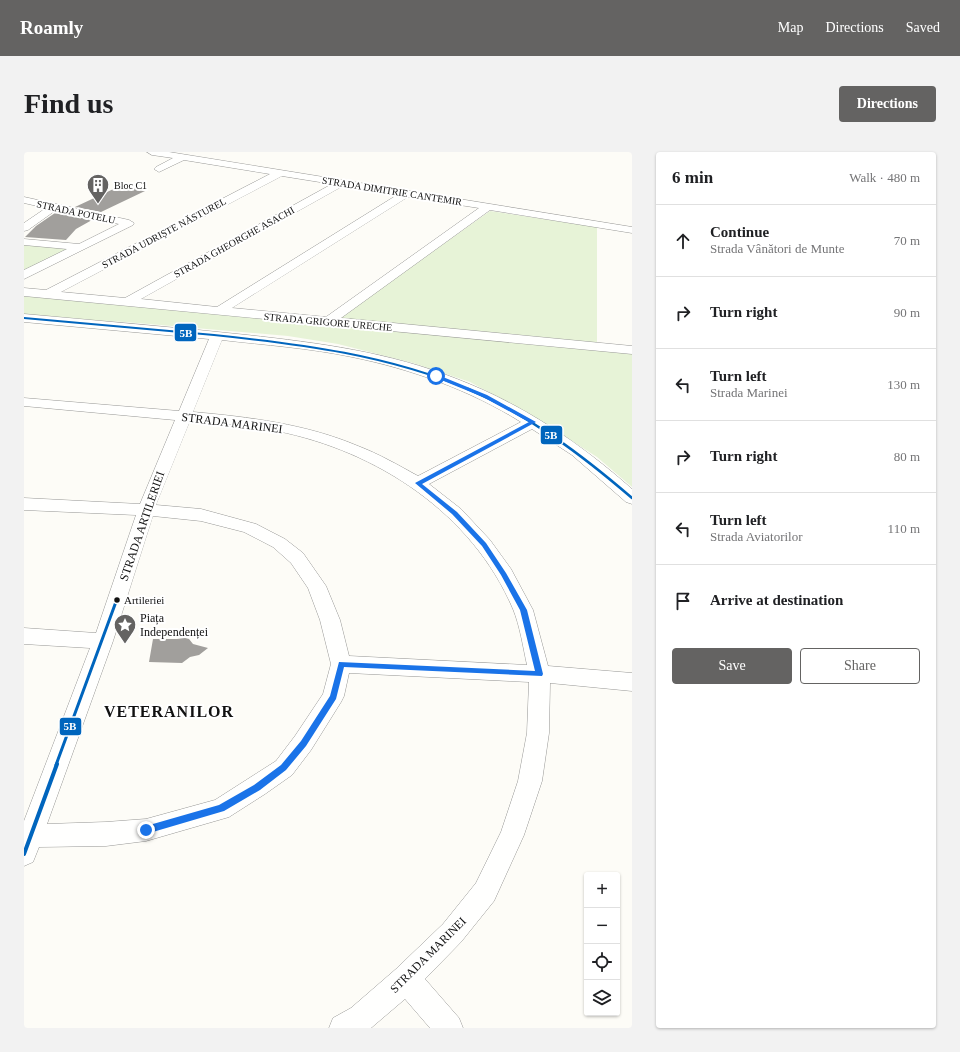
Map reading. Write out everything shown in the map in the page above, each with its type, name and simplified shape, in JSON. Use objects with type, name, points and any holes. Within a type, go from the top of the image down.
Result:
[{"type":"street","name":"STRADA DIMITRIE CANTEMIR","points":[[152,152],[632,230]]},
{"type":"street","points":[[159,169],[182,157]]},
{"type":"street","name":"STRADA UDRIȘTE NĂSTUREL","points":[[48,294],[280,172]]},
{"type":"street","name":"STRADA GHEORGHE ASACHI","points":[[128,302],[341,183]]},
{"type":"street","points":[[219,311],[405,194]]},
{"type":"street","name":"STRADA POTELU","points":[[24,200],[128,223],[80,247]]},
{"type":"street","points":[[24,228],[54,207]]},
{"type":"street","points":[[327,322],[487,207]]},
{"type":"street","points":[[24,242],[80,247]]},
{"type":"street","points":[[24,275],[80,247]]},
{"type":"street","name":"STRADA GRIGORE URECHE","points":[[24,292],[632,350]]},
{"type":"street","points":[[24,318],[217,335],[334,348],[386,360],[436,376],[485,396],[533,422],[571,447],[608,476],[632,498]]},
{"type":"street","name":"STRADA ARTILERIEI","points":[[27,845],[103,642],[146,510],[217,335]]},
{"type":"street","name":"STRADA MARINEI","points":[[24,402],[231,420],[278,427],[321,438],[372,458],[418,483],[459,518],[484,544],[504,574],[523,610],[540,674],[538,733],[530,782],[512,835],[485,892],[452,934],[406,979],[361,1018],[343,1028]]},
{"type":"street","points":[[418,483],[533,422]]},
{"type":"street","points":[[24,504],[146,510],[201,515],[250,528],[279,543],[297,558],[317,586],[330,620],[341,664],[333,696],[303,743],[284,768],[257,787],[222,808],[146,830],[98,834],[27,845]]},
{"type":"street","points":[[24,636],[103,642]]},
{"type":"street","points":[[341,664],[540,674],[632,682]]},
{"type":"street","points":[[406,979],[449,1028]]},
{"type":"green space","points":[[490,211],[597,227],[597,348],[632,351],[632,487],[597,457],[539,420],[470,382],[413,363],[338,344],[288,336],[125,322],[24,316],[24,296],[332,323]]},
{"type":"green space","points":[[24,245],[75,248],[24,273]]},
{"type":"building","points":[[122,185],[145,191],[101,212],[75,207]]},
{"type":"building","points":[[55,213],[92,220],[76,229],[66,240],[25,237],[36,226]]},
{"type":"building","points":[[153,639],[189,639],[193,644],[208,648],[199,655],[190,657],[182,663],[149,662]]},
{"type":"transit line","name":"5B","points":[[24,318],[274,342],[326,349],[402,365],[452,382],[525,418],[591,463],[632,498]]},
{"type":"transit line","name":"5B","points":[[24,854],[117,599]]},
{"type":"place","name":"Bloc C1","points":[[98,204]]},
{"type":"place","name":"Artileriei","points":[[117,600]]},
{"type":"place","name":"Piața Independenței","points":[[125,644]]},
{"type":"district","name":"VETERANILOR","points":[[169,711]]},
{"type":"route","points":[[146,830],[189,819],[222,808],[257,787],[284,768],[318,721],[333,696],[341,664],[540,674],[523,610],[504,574],[484,544],[454,513],[418,483],[533,422],[485,396],[436,376]]}]
